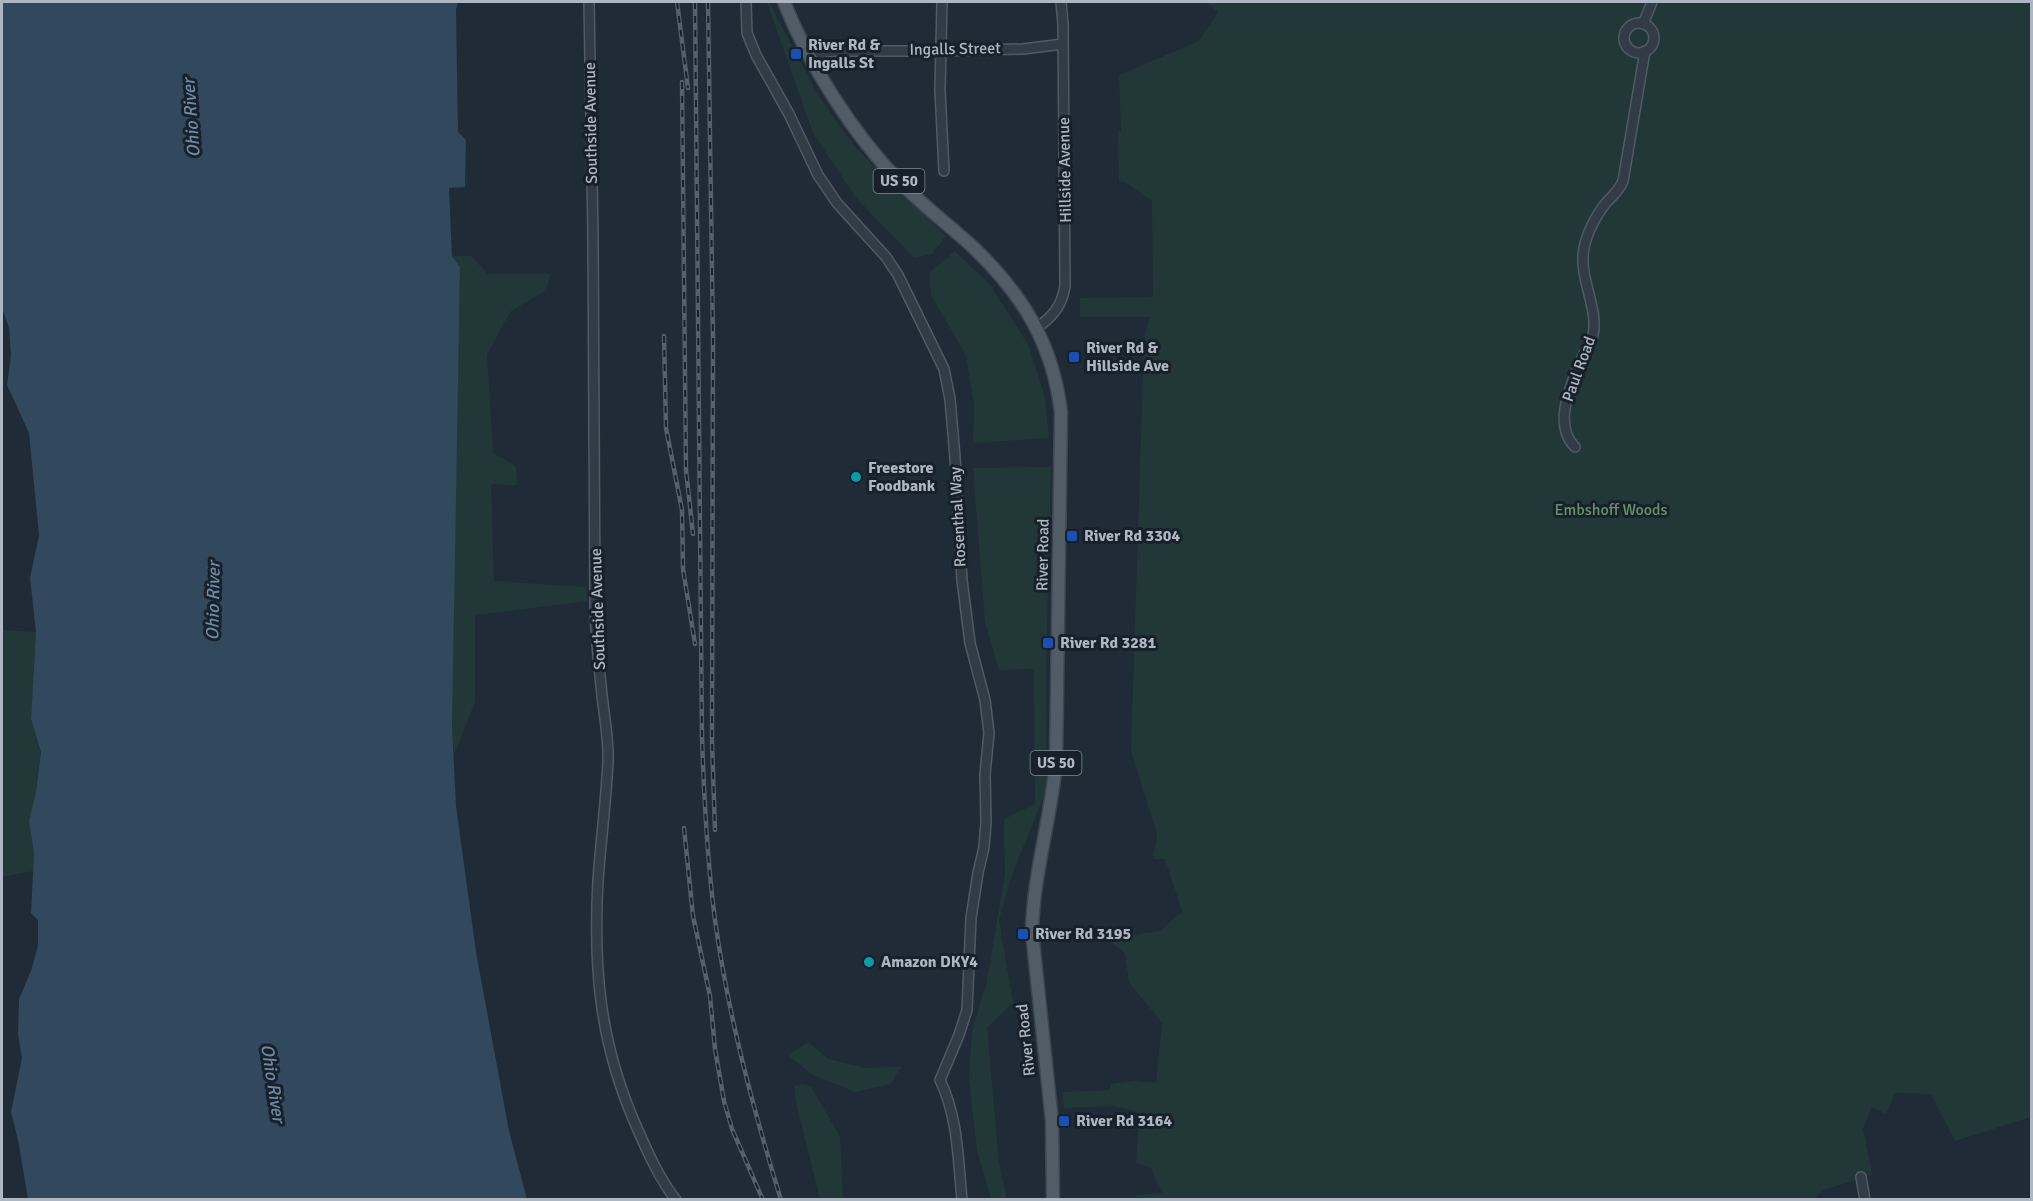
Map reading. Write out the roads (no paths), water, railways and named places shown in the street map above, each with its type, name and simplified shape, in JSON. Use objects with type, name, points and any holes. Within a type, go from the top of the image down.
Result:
[{"type":"main road","name":"River Road","points":[[784,2],[811,57],[837,102],[874,153],[898,180],[995,270],[1024,305],[1046,348],[1058,385],[1061,413],[1056,762],[1054,793],[1034,902],[1032,932],[1052,1121],[1053,1200]]},
{"type":"street","name":"Southside Avenue","points":[[589,2],[595,608],[608,760],[598,878],[598,990],[609,1048],[624,1095],[663,1182],[676,1200]]},
{"type":"street","name":"Rosenthal Way","points":[[746,2],[747,33],[756,55],[789,114],[818,175],[837,203],[886,257],[898,275],[944,369],[950,399],[962,580],[970,643],[985,700],[989,733],[985,774],[986,822],[984,847],[971,918],[967,1010],[940,1080],[948,1098],[953,1120],[962,1200]]},
{"type":"street","points":[[942,2],[940,90],[944,171]]},
{"type":"street","name":"Hillside Avenue","points":[[1037,328],[1058,308],[1065,286],[1064,24],[1061,2]]},
{"type":"street","points":[[1645,51],[1631,50],[1624,39],[1626,30],[1630,26],[1643,24],[1652,2]]},
{"type":"street","name":"Paul Road","points":[[1575,447],[1566,431],[1565,409],[1579,365],[1591,342],[1594,324],[1583,265],[1584,249],[1597,217],[1623,182],[1645,51],[1650,46],[1653,37],[1649,28],[1643,24]]},
{"type":"street","name":"Ingalls Street","points":[[811,57],[836,51],[1039,48],[1063,44]]},
{"type":"street","points":[[1861,1177],[1865,1200]]},
{"type":"water","name":"Ohio River","points":[[2,2],[458,2],[456,10],[458,132],[466,140],[465,187],[449,188],[452,256],[460,267],[452,726],[456,806],[476,952],[509,1131],[527,1199],[28,1199],[11,1112],[22,1058],[18,1035],[19,999],[31,971],[38,945],[38,920],[31,913],[34,853],[29,821],[36,792],[41,752],[31,719],[36,632],[30,578],[39,535],[29,433],[7,385],[11,355],[9,328],[2,308]]},
{"type":"railway","points":[[677,2],[688,88]]},
{"type":"railway","points":[[695,2],[702,737],[706,828],[720,956],[734,1026],[751,1096],[781,1200]]},
{"type":"railway","points":[[708,2],[713,339],[712,742],[715,830]]},
{"type":"railway","points":[[682,82],[686,470],[693,534]]},
{"type":"railway","points":[[664,336],[666,428],[682,510],[683,569],[695,644]]},
{"type":"railway","points":[[684,828],[693,916],[710,996],[715,1049],[724,1101],[732,1129],[763,1200]]},
{"type":"place","name":"River Rd & Ingalls St","points":[[796,54]]},
{"type":"place","name":"River Rd & Hillside Ave","points":[[1074,357]]},
{"type":"place","name":"Freestore Foodbank","points":[[856,477]]},
{"type":"place","name":"River Rd 3304","points":[[1072,536]]},
{"type":"place","name":"River Rd 3281","points":[[1048,643]]},
{"type":"place","name":"River Rd 3195","points":[[1023,934]]},
{"type":"place","name":"Amazon DKY4","points":[[869,962]]},
{"type":"place","name":"River Rd 3164","points":[[1064,1121]]},
{"type":"park label","name":"Embshoff Woods","points":[[1611,510]]}]
